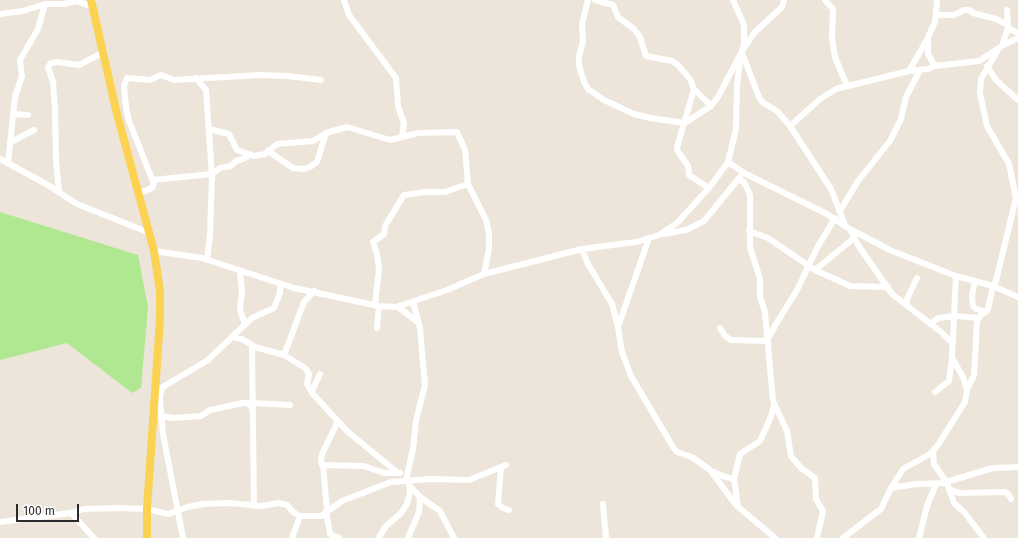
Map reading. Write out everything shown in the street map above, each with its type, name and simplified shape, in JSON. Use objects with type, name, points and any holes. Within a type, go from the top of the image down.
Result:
[{"type":"main road","points":[[92,4],[102,53],[150,233],[154,251],[160,298],[159,389],[147,509],[147,538]]},
{"type":"street","points":[[344,0],[349,16],[396,78],[398,106],[404,122],[402,136]]},
{"type":"street","points":[[588,0],[582,24],[583,41],[579,58],[582,77],[588,89],[604,100],[634,114],[684,123],[711,106],[718,97],[742,51],[755,32],[782,6],[784,0]]},
{"type":"street","points":[[595,0],[613,5],[618,17],[634,29],[640,37],[646,56],[672,61],[683,71],[694,89],[711,106]]},
{"type":"street","points":[[659,235],[677,223],[709,188],[728,162],[736,129],[744,25],[733,0]]},
{"type":"street","points":[[825,0],[832,9],[832,38],[835,57],[847,86]]},
{"type":"street","points":[[909,71],[928,37],[936,15],[937,0]]},
{"type":"street","points":[[0,14],[23,11],[46,4],[82,1],[92,4]]},
{"type":"street","points":[[8,163],[17,88],[22,76],[20,60],[38,29],[46,4]]},
{"type":"street","points":[[936,15],[954,15],[964,10],[968,10],[973,13],[996,19],[1018,33]]},
{"type":"street","points":[[843,538],[879,511],[890,488],[903,469],[933,451],[948,431],[965,402],[967,390],[974,375],[976,330],[979,318],[989,307],[993,286],[996,281],[1017,196],[1008,164],[984,118],[980,93],[980,79],[1000,48],[1008,27],[1007,10]]},
{"type":"street","points":[[928,37],[928,54],[935,66]]},
{"type":"street","points":[[790,126],[820,99],[836,89],[909,71],[935,66],[979,61],[1018,38]]},
{"type":"street","points":[[742,51],[762,102],[777,110],[790,126],[830,189],[854,238],[892,294],[907,304],[952,343]]},
{"type":"street","points":[[58,192],[53,82],[48,67],[51,63],[57,62],[79,65],[102,53]]},
{"type":"street","points":[[987,66],[996,80],[1018,100]]},
{"type":"street","points":[[840,211],[858,181],[890,141],[901,119],[906,97],[920,70]]},
{"type":"street","points":[[140,193],[152,188],[153,180],[129,121],[126,107],[125,80],[130,77],[150,80],[161,75],[174,80],[274,76],[321,80]]},
{"type":"street","points":[[196,78],[206,90],[212,174],[210,236],[207,260]]},
{"type":"street","points":[[694,89],[677,150],[688,166],[689,175],[709,188]]},
{"type":"street","points":[[14,114],[28,115]]},
{"type":"street","points":[[209,129],[229,134],[237,150],[250,155],[262,155],[277,144],[313,141],[326,133],[348,127],[390,140],[418,133],[458,132],[465,150],[468,184],[486,220],[489,233],[489,249],[484,274]]},
{"type":"street","points":[[11,142],[34,130]]},
{"type":"street","points":[[268,151],[293,168],[300,169],[310,167],[317,162],[326,133]]},
{"type":"street","points":[[153,180],[212,174],[220,168],[231,166],[236,161],[250,155]]},
{"type":"street","points":[[0,159],[87,208],[150,233]]},
{"type":"street","points":[[728,162],[744,173],[835,218],[848,227],[892,251],[956,276],[993,286],[1018,297]]},
{"type":"street","points":[[154,251],[207,260],[280,284],[377,306],[398,307],[447,290],[484,274],[582,249],[636,242],[659,235],[686,230],[704,221],[744,173]]},
{"type":"street","points":[[738,179],[744,182],[750,195],[750,247],[760,279],[760,298],[765,312],[771,393],[774,406],[787,431],[791,456],[801,468],[815,478],[816,499],[822,511],[817,538]]},
{"type":"street","points":[[377,328],[379,269],[378,254],[373,242],[384,234],[385,226],[404,195],[416,192],[445,192],[468,184]]},
{"type":"street","points":[[767,341],[797,290],[835,218]]},
{"type":"street","points":[[750,231],[768,238],[815,270],[850,286],[888,287]]},
{"type":"street","points":[[618,327],[650,238]]},
{"type":"street","points":[[815,270],[854,238]]},
{"type":"street","points":[[582,249],[588,264],[612,304],[622,352],[631,376],[673,447],[677,452],[692,457],[710,470],[724,477],[734,479]]},
{"type":"street","points":[[240,271],[242,292],[240,309],[245,325]]},
{"type":"street","points":[[936,392],[949,381],[955,316],[956,276]]},
{"type":"street","points":[[907,304],[907,299],[917,278]]},
{"type":"street","points":[[975,281],[972,296],[973,306],[976,309],[986,312]]},
{"type":"street","points":[[183,538],[161,416],[159,389],[208,360],[232,336],[256,316],[274,308],[280,293],[280,284]]},
{"type":"street","points":[[284,355],[304,302],[314,291]]},
{"type":"street","points":[[379,538],[385,527],[401,513],[409,499],[408,480],[416,421],[425,385],[419,323],[413,302]]},
{"type":"street","points":[[398,307],[419,323]]},
{"type":"street","points":[[930,324],[938,318],[955,316],[979,318]]},
{"type":"street","points":[[720,328],[725,336],[731,340],[767,341]]},
{"type":"street","points":[[232,336],[252,346],[284,355],[308,370],[309,374],[307,384],[312,391],[347,431],[408,480],[420,497],[440,511],[454,538]]},
{"type":"street","points":[[252,346],[252,405],[255,478],[254,506]]},
{"type":"street","points":[[952,358],[963,377],[967,390]]},
{"type":"street","points":[[312,391],[320,374]]},
{"type":"street","points":[[161,416],[173,418],[201,416],[210,410],[243,403],[252,405],[290,405]]},
{"type":"street","points":[[738,506],[734,479],[741,452],[760,441],[774,406]]},
{"type":"street","points":[[338,420],[323,452],[321,461],[330,534],[339,538]]},
{"type":"street","points":[[933,451],[934,464],[947,485],[954,503],[964,512],[984,538]]},
{"type":"street","points":[[322,466],[364,466],[384,473],[398,473]]},
{"type":"street","points":[[0,522],[71,513],[89,509],[147,509],[166,514],[203,504],[229,503],[254,506],[286,504],[294,513],[300,516],[321,516],[342,501],[384,484],[408,480],[469,480],[504,466],[498,504],[509,510]]},
{"type":"street","points":[[947,485],[993,468],[1018,467]]},
{"type":"street","points":[[710,470],[738,506],[775,538]]},
{"type":"street","points":[[890,488],[916,484],[936,484],[947,485],[964,494],[1005,492],[1011,499]]},
{"type":"street","points":[[919,538],[926,506],[936,484]]},
{"type":"street","points":[[408,538],[419,512],[420,497]]},
{"type":"street","points":[[603,504],[606,538]]},
{"type":"street","points":[[71,513],[94,538]]},
{"type":"street","points":[[292,538],[300,516]]},
{"type":"green space","points":[[0,212],[138,255],[148,307],[141,388],[132,393],[67,343],[0,360]]}]
